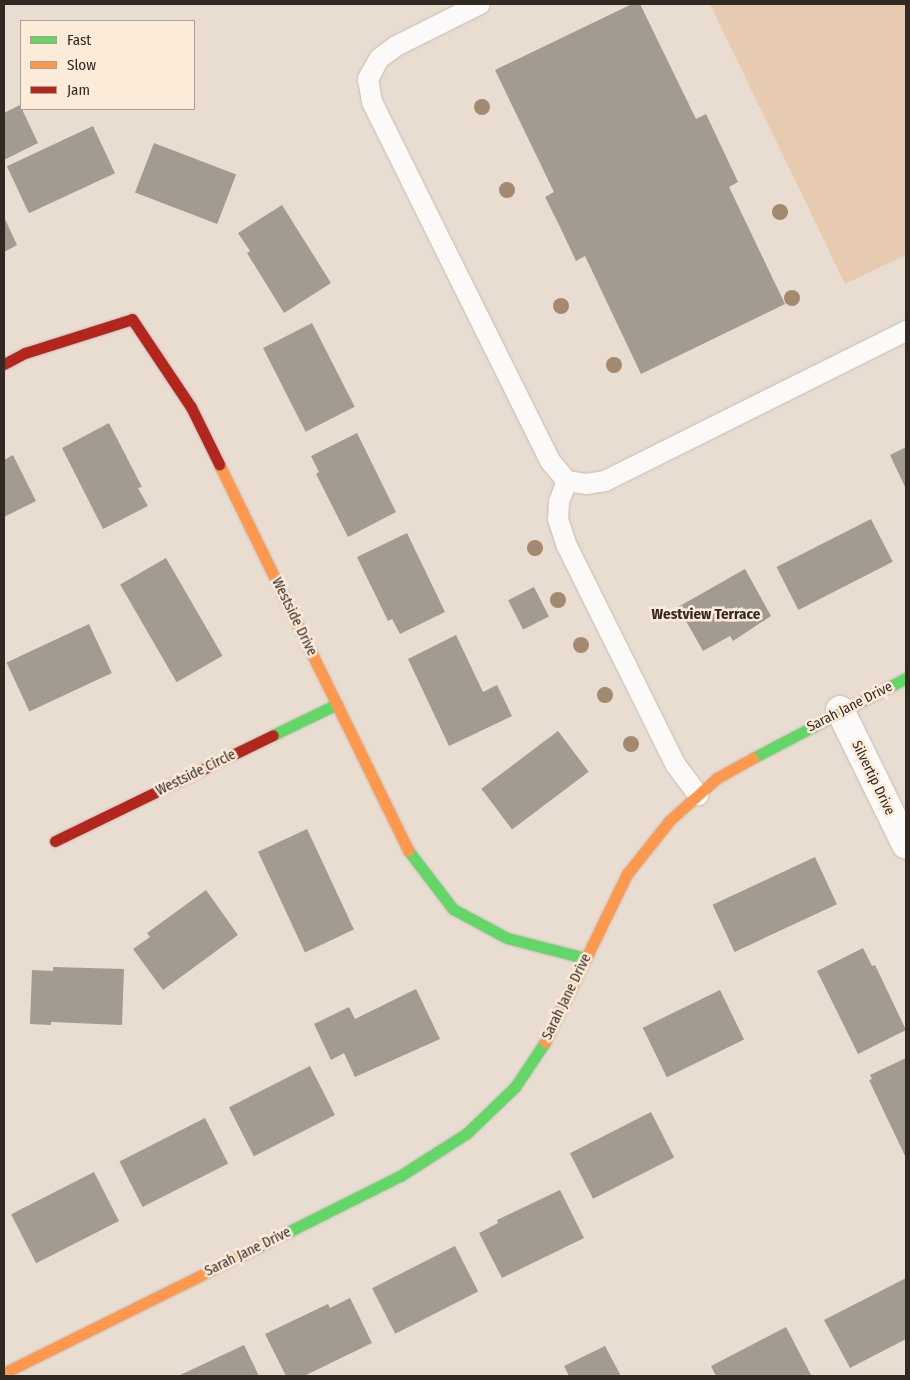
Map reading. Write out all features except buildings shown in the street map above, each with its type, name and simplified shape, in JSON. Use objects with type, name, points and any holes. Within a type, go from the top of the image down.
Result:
[{"type":"street","name":"Westside Drive","points":[[4,364],[25,353],[132,319],[191,407],[413,861],[453,909],[507,938],[585,958]]},
{"type":"street","name":"Sarah Jane Drive","points":[[4,1373],[400,1176],[468,1133],[515,1086],[554,1030],[585,958],[627,874],[670,820],[717,778],[840,710],[906,678]]},
{"type":"street","name":"Westside Circle","points":[[55,841],[337,704]]},
{"type":"street","name":"Silvertip Drive","points":[[840,710],[906,845]]},
{"type":"lane","points":[[480,4],[396,46],[379,59],[368,79],[372,102],[550,460],[567,481],[586,484],[605,480],[906,331]]},
{"type":"lane","points":[[567,481],[559,502],[558,519],[566,544],[675,764],[698,795]]},
{"type":"shaded area","points":[[710,4],[906,4],[906,255],[845,284]]},
{"type":"traffic: fast","points":[[753,758],[906,678]]},
{"type":"traffic: fast","points":[[273,735],[337,704]]},
{"type":"traffic: fast","points":[[408,850],[453,909],[507,938],[585,958]]},
{"type":"traffic: fast","points":[[248,1252],[400,1176],[467,1133],[515,1087],[545,1042]]},
{"type":"traffic: slow","points":[[219,464],[408,850]]},
{"type":"traffic: slow","points":[[545,1042],[627,874],[670,820],[717,778],[753,758]]},
{"type":"traffic: slow","points":[[4,1373],[248,1252]]},
{"type":"traffic: jam","points":[[4,364],[25,353],[132,319],[191,407],[219,464]]},
{"type":"traffic: jam","points":[[55,841],[273,735]]},
{"type":"district","name":"Westview Terrace","points":[[706,615]]}]
